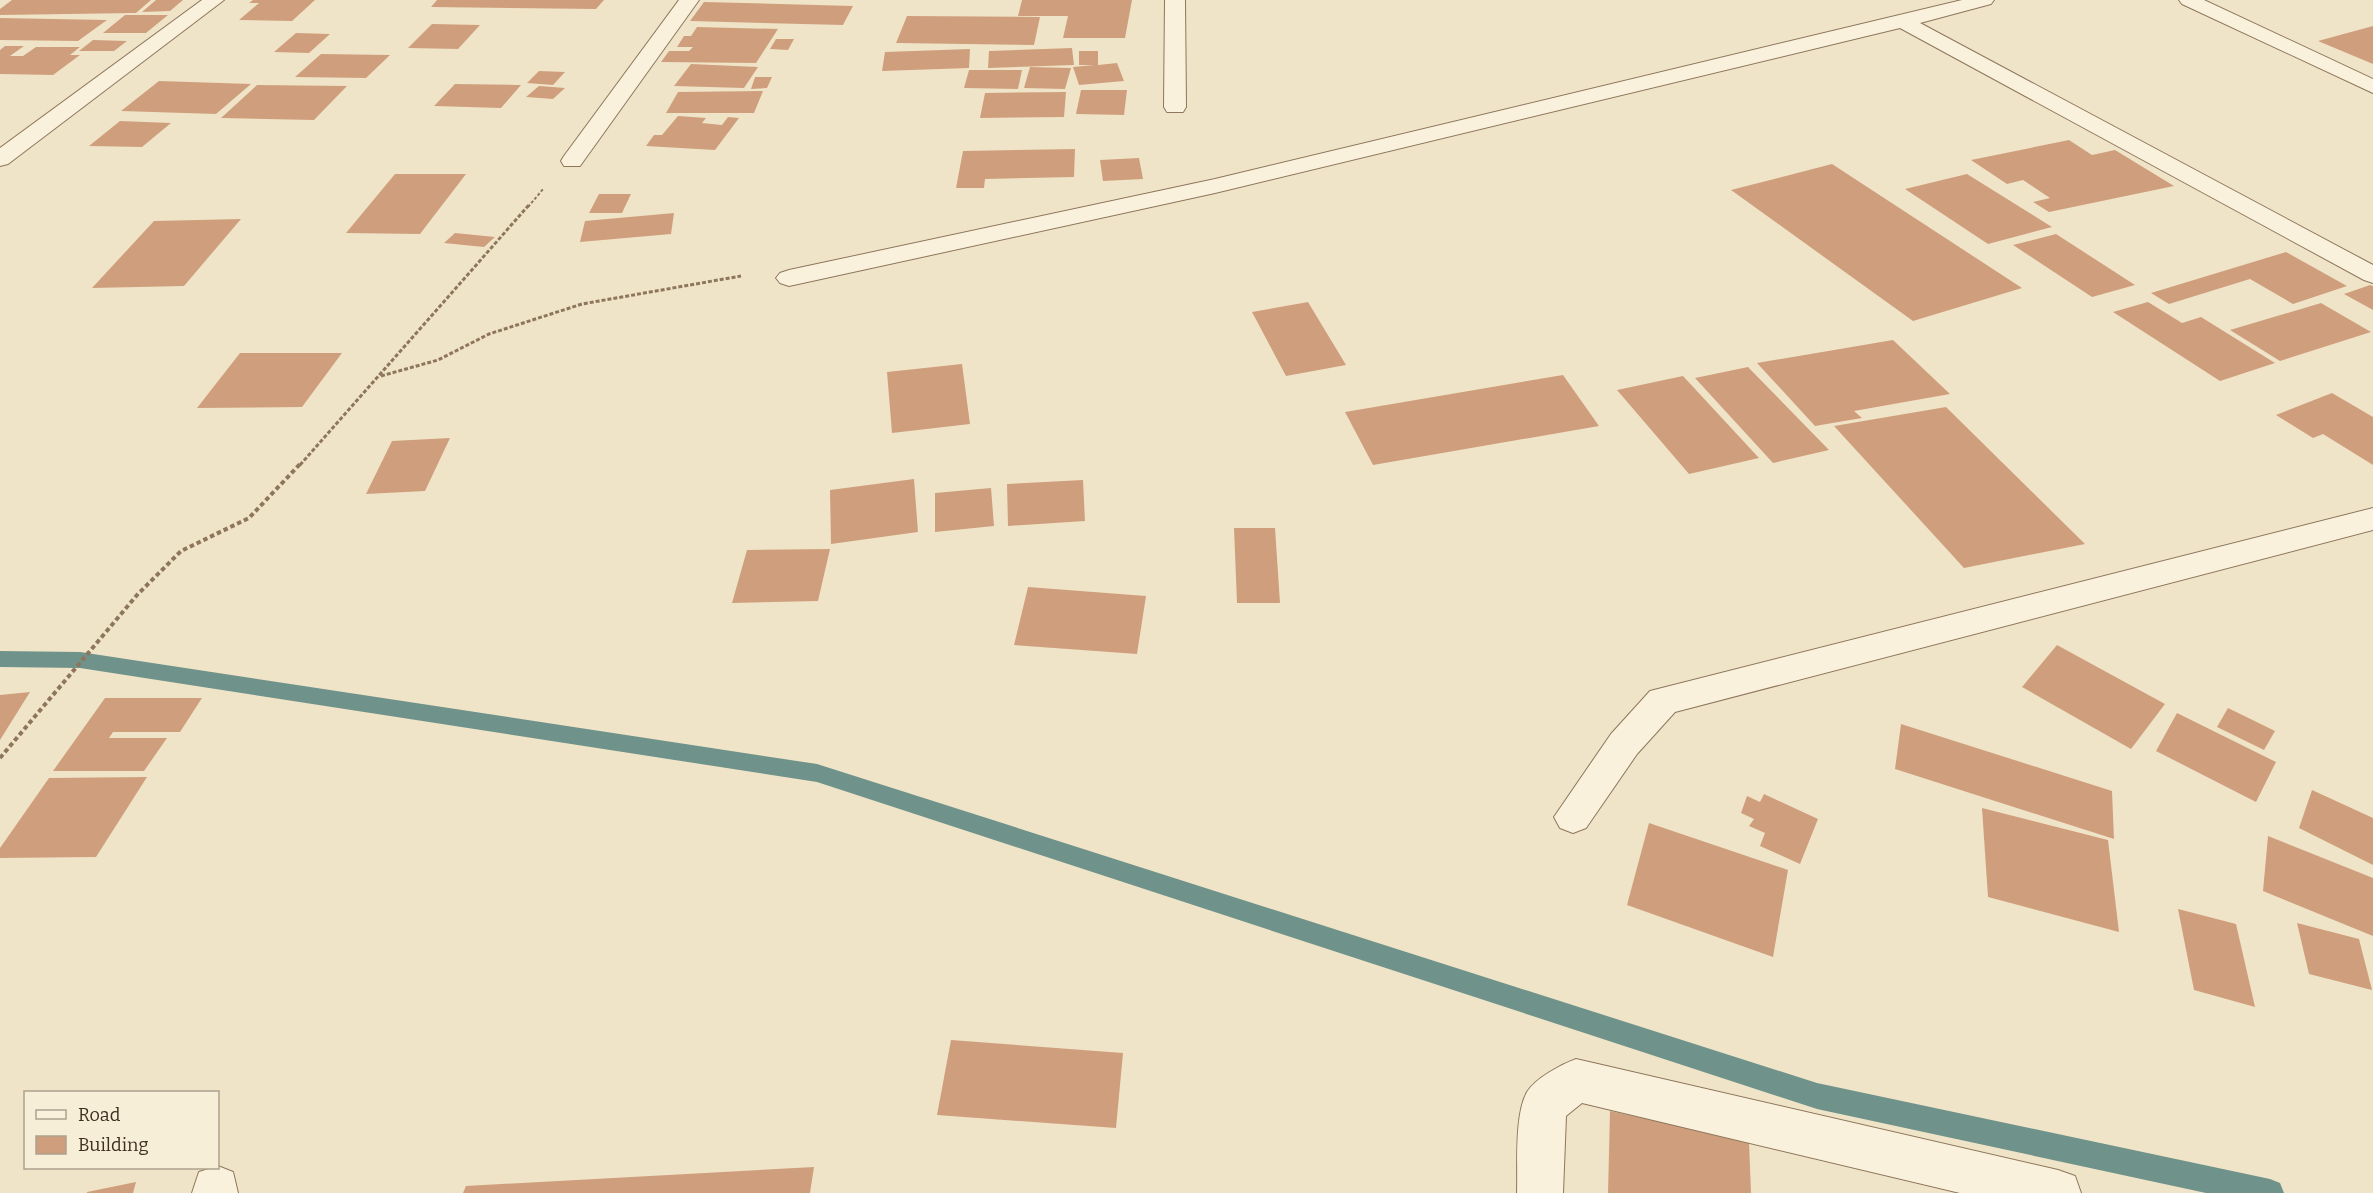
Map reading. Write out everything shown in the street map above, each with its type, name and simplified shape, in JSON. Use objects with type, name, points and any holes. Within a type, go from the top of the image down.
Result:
[{"type":"street","points":[[0,159],[214,0]]},
{"type":"street","points":[[572,161],[689,0]]},
{"type":"street","points":[[1175,0],[1175,107]]},
{"type":"street","points":[[789,278],[1215,186],[1903,22],[1983,0]]},
{"type":"street","points":[[2189,0],[2373,87]]},
{"type":"street","points":[[1903,22],[2373,275]]},
{"type":"street","points":[[1573,818],[1624,744],[1663,701],[2373,519]]},
{"type":"street","points":[[1540,1193],[1544,1106],[1576,1080],[2058,1193]]},
{"type":"path","points":[[0,758],[137,595],[181,550],[249,518],[380,376],[532,199],[572,161]]},
{"type":"path","points":[[380,376],[438,360],[489,334],[582,303],[743,276],[789,278]]},
{"type":"building","points":[[12,0],[151,0],[136,13],[0,15],[0,9]]},
{"type":"building","points":[[156,0],[183,0],[170,11],[142,12]]},
{"type":"building","points":[[253,0],[315,0],[292,21],[239,20],[259,3],[249,3]]},
{"type":"building","points":[[437,0],[604,0],[596,9],[431,7]]},
{"type":"building","points":[[1022,0],[1132,0],[1125,38],[1063,38],[1068,16],[1018,16]]},
{"type":"building","points":[[704,2],[853,6],[843,25],[690,21]]},
{"type":"building","points":[[125,15],[168,15],[146,33],[103,33]]},
{"type":"building","points":[[907,16],[1040,17],[1034,45],[896,43]]},
{"type":"building","points":[[0,18],[107,20],[78,41],[0,40]]},
{"type":"building","points":[[432,24],[480,25],[458,49],[408,48]]},
{"type":"building","points":[[2373,26],[2373,64],[2318,41]]},
{"type":"building","points":[[697,27],[778,29],[756,63],[661,62],[669,51],[689,51],[693,47],[677,47],[684,36],[691,36]]},
{"type":"building","points":[[296,33],[330,34],[309,53],[274,52]]},
{"type":"building","points":[[776,39],[794,39],[788,50],[770,49]]},
{"type":"building","points":[[93,40],[127,41],[114,51],[79,51]]},
{"type":"building","points":[[5,46],[24,46],[10,56],[23,56],[36,47],[80,47],[70,55],[80,55],[53,75],[0,74],[0,50]]},
{"type":"building","points":[[1072,48],[1074,65],[988,68],[989,51]]},
{"type":"building","points":[[970,49],[969,68],[882,71],[885,52]]},
{"type":"building","points":[[1079,51],[1098,51],[1098,65],[1117,63],[1124,81],[1079,85],[1073,67],[1094,65],[1079,65]]},
{"type":"building","points":[[321,54],[390,55],[366,78],[295,77]]},
{"type":"building","points":[[691,64],[758,67],[744,88],[674,86]]},
{"type":"building","points":[[1030,67],[1071,68],[1065,89],[1024,88]]},
{"type":"building","points":[[969,70],[1022,70],[1018,89],[964,88]]},
{"type":"building","points":[[539,71],[565,72],[553,85],[527,83]]},
{"type":"building","points":[[755,77],[772,77],[767,88],[751,89]]},
{"type":"building","points":[[159,81],[251,84],[216,114],[121,111]]},
{"type":"building","points":[[455,84],[521,85],[501,108],[434,106]]},
{"type":"building","points":[[257,85],[347,86],[314,120],[221,118]]},
{"type":"building","points":[[539,86],[565,88],[553,99],[526,97]]},
{"type":"building","points":[[1081,90],[1127,90],[1124,115],[1076,114]]},
{"type":"building","points":[[763,91],[754,113],[666,113],[678,92]]},
{"type":"building","points":[[1066,92],[1064,117],[980,118],[985,93]]},
{"type":"building","points":[[678,116],[706,118],[702,123],[722,125],[728,117],[739,118],[715,150],[646,146],[654,135],[662,135]]},
{"type":"building","points":[[120,121],[171,123],[142,147],[89,146]]},
{"type":"building","points":[[2069,140],[2092,155],[2115,150],[2174,186],[2049,212],[2033,202],[2050,198],[2023,180],[2007,184],[1971,160]]},
{"type":"building","points":[[1075,149],[1074,177],[985,179],[984,188],[956,188],[963,151]]},
{"type":"building","points":[[1139,158],[1143,179],[1103,181],[1100,160]]},
{"type":"building","points":[[1832,164],[2022,288],[1913,321],[1731,190]]},
{"type":"building","points":[[395,174],[466,174],[420,234],[346,233]]},
{"type":"building","points":[[1967,174],[2052,227],[1988,244],[1905,189]]},
{"type":"building","points":[[599,194],[631,194],[622,213],[589,213]]},
{"type":"building","points":[[674,213],[671,234],[580,242],[585,221]]},
{"type":"building","points":[[241,219],[184,286],[92,288],[154,221]]},
{"type":"building","points":[[455,233],[495,237],[484,247],[444,243]]},
{"type":"building","points":[[2056,234],[2135,285],[2092,297],[2013,245]]},
{"type":"building","points":[[2286,252],[2347,286],[2293,304],[2250,279],[2169,304],[2151,293]]},
{"type":"building","points":[[2373,286],[2373,310],[2344,294]]},
{"type":"building","points":[[1308,302],[1346,365],[1286,376],[1252,312]]},
{"type":"building","points":[[2148,302],[2182,323],[2201,317],[2275,363],[2220,381],[2113,312]]},
{"type":"building","points":[[2321,303],[2371,332],[2280,361],[2230,330]]},
{"type":"building","points":[[1893,340],[1950,394],[1854,411],[1862,418],[1815,426],[1757,363]]},
{"type":"building","points":[[240,353],[342,353],[302,407],[197,408]]},
{"type":"building","points":[[962,364],[970,424],[892,433],[887,372]]},
{"type":"building","points":[[1748,367],[1829,450],[1773,463],[1695,378]]},
{"type":"building","points":[[1563,375],[1599,426],[1373,465],[1345,412]]},
{"type":"building","points":[[1683,376],[1759,458],[1689,474],[1617,390]]},
{"type":"building","points":[[2332,393],[2373,417],[2373,465],[2323,434],[2313,438],[2276,415]]},
{"type":"building","points":[[1946,407],[2085,544],[1964,568],[1834,426]]},
{"type":"building","points":[[450,438],[425,491],[366,494],[392,441]]},
{"type":"building","points":[[914,479],[918,532],[831,544],[830,490]]},
{"type":"building","points":[[1083,480],[1085,521],[1008,526],[1007,484]]},
{"type":"building","points":[[991,488],[994,526],[935,532],[935,493]]},
{"type":"building","points":[[1234,528],[1275,528],[1280,603],[1237,603]]},
{"type":"building","points":[[830,549],[818,601],[732,603],[747,550]]},
{"type":"building","points":[[1028,587],[1146,596],[1137,654],[1014,645]]},
{"type":"building","points":[[2057,645],[2165,704],[2131,749],[2022,687]]},
{"type":"building","points":[[30,692],[0,740],[0,695]]},
{"type":"building","points":[[105,698],[202,698],[180,732],[113,732],[109,738],[167,738],[144,771],[53,771]]},
{"type":"building","points":[[2228,708],[2275,731],[2264,750],[2217,727]]},
{"type":"building","points":[[2177,713],[2276,762],[2256,802],[2156,751]]},
{"type":"building","points":[[1901,724],[2112,791],[2114,839],[1895,769]]},
{"type":"building","points":[[147,777],[96,857],[0,858],[0,848],[49,778]]},
{"type":"building","points":[[2312,790],[2373,818],[2373,865],[2299,828]]},
{"type":"building","points":[[1764,794],[1818,819],[1800,864],[1760,846],[1765,833],[1749,826],[1754,819],[1741,813],[1747,796],[1760,802]]},
{"type":"building","points":[[1982,808],[2108,840],[2119,932],[1988,897]]},
{"type":"building","points":[[1649,823],[1788,870],[1773,957],[1627,905]]},
{"type":"building","points":[[2268,836],[2373,878],[2373,936],[2263,891]]},
{"type":"building","points":[[2178,909],[2236,924],[2255,1007],[2194,990]]},
{"type":"building","points":[[2297,923],[2359,939],[2372,990],[2309,974]]},
{"type":"building","points":[[951,1040],[1123,1053],[1116,1128],[937,1115]]},
{"type":"building","points":[[1610,1111],[1749,1141],[1751,1193],[1608,1193]]},
{"type":"building","points":[[814,1167],[810,1193],[463,1193],[466,1186]]},
{"type":"building","points":[[136,1182],[133,1193],[87,1193],[87,1192]]},
{"type":"waterway","points":[[0,659],[80,660],[817,773],[1817,1096],[2270,1193]]}]
